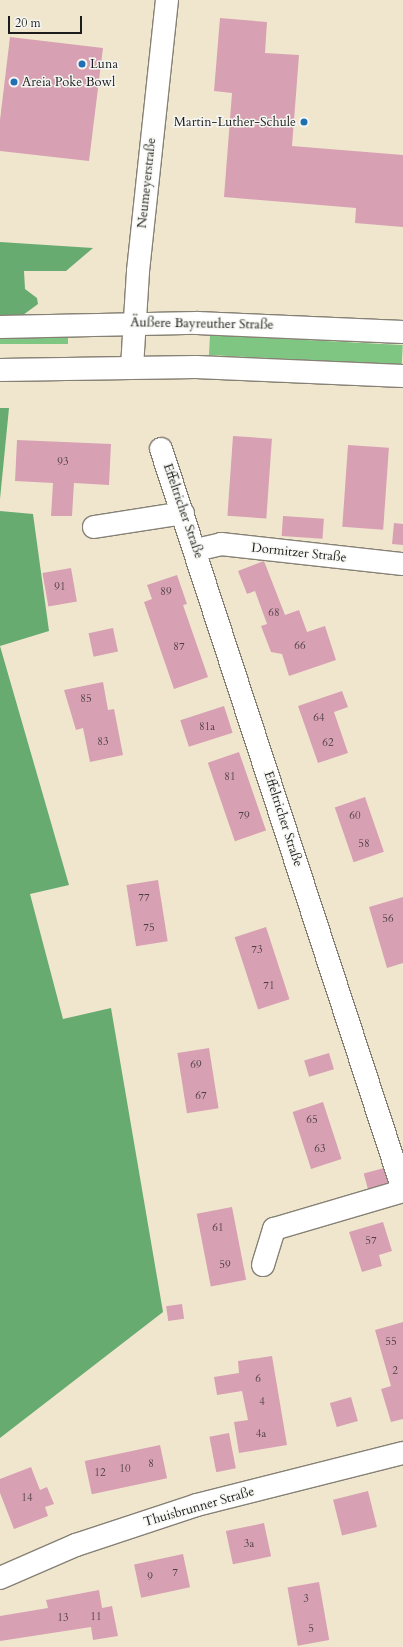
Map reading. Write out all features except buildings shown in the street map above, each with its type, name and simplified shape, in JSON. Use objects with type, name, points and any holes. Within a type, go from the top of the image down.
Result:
[{"type":"street","name":"Neumeyerstraße","points":[[132,367],[134,323],[167,0]]},
{"type":"street","name":"Äußere Bayreuther Straße","points":[[0,326],[134,323],[238,324],[403,332]]},
{"type":"street","points":[[0,370],[132,367],[233,368],[403,376]]},
{"type":"street","name":"Effeltricher Straße","points":[[162,449],[403,1191]]},
{"type":"street","points":[[94,527],[183,513]]},
{"type":"street","name":"Dormitzer Straße","points":[[196,550],[221,544],[403,564]]},
{"type":"street","points":[[264,1265],[274,1230],[403,1191]]},
{"type":"street","name":"Thuisbrunner Straße","points":[[0,1578],[76,1545],[197,1505],[403,1453]]},
{"type":"green space","points":[[0,242],[93,248],[66,271],[24,271],[25,289],[37,298],[38,304],[23,315],[0,316]]},
{"type":"green space","points":[[210,335],[403,345],[402,365],[209,355]]},
{"type":"green space","points":[[0,337],[68,337],[68,344],[0,344]]},
{"type":"green space","points":[[0,408],[9,408],[0,499]]},
{"type":"green space","points":[[0,511],[33,514],[49,631],[0,646]]},
{"type":"green space","points":[[0,646],[69,885],[30,894],[63,1019],[111,1008],[163,1312],[0,1438]]},
{"type":"place","name":"Luna","points":[[82,64]]},
{"type":"place","name":"Areia Poke Bowl","points":[[14,82]]},
{"type":"place","name":"Martin-Luther-Schule","points":[[304,122]]}]
